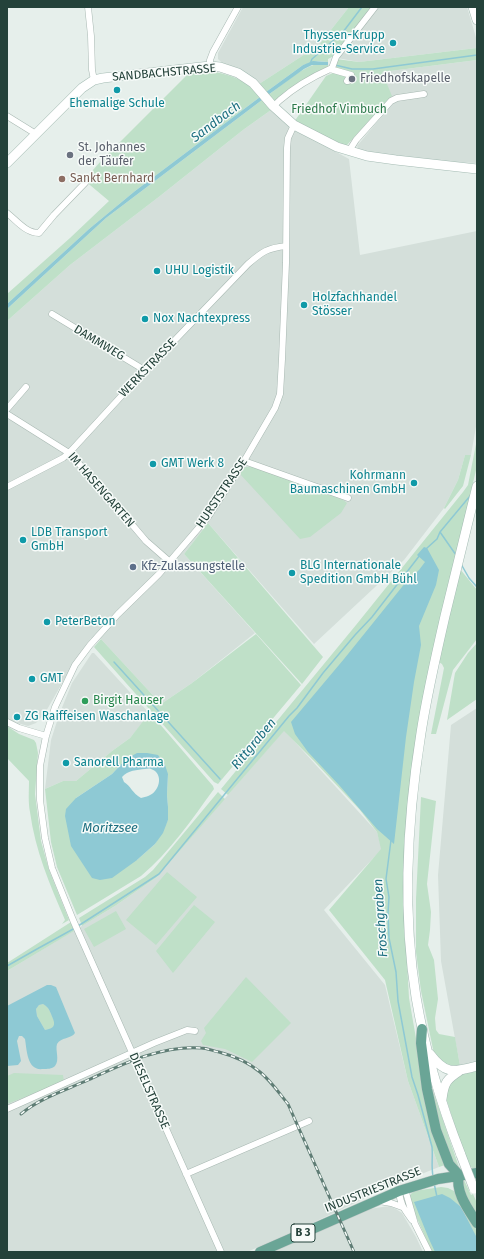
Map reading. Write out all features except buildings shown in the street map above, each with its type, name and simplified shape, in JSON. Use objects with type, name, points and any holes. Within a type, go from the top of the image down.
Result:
[{"type":"main road","points":[[473,7],[477,20]]},
{"type":"main road","name":"SANDBACHSTRASSE","points":[[94,80],[210,66],[220,67],[238,73],[253,82],[271,104],[294,125],[324,141],[349,151],[367,156],[396,160],[474,168]]},
{"type":"main road","points":[[7,163],[82,88],[94,80]]},
{"type":"main road","points":[[476,1191],[442,1103],[422,1029],[416,996],[408,912],[409,838],[421,732],[432,672],[477,486]]},
{"type":"main road","points":[[422,1029],[421,1043],[427,1089],[436,1130],[449,1164],[459,1175],[459,1191]]},
{"type":"main road","points":[[428,1051],[442,1068],[449,1070],[461,1070],[477,1066]]},
{"type":"main road","points":[[442,1103],[445,1084],[450,1077],[461,1070]]},
{"type":"main road","points":[[434,1180],[444,1173],[449,1164]]},
{"type":"main road","name":"INDUSTRIESTRASSE","points":[[262,1252],[373,1201],[402,1190],[434,1180],[477,1173]]},
{"type":"main road","points":[[434,1180],[452,1185],[459,1191],[477,1223]]},
{"type":"street","points":[[88,7],[94,80]]},
{"type":"street","points":[[210,66],[210,60],[213,52],[238,7]]},
{"type":"street","points":[[271,104],[280,100],[313,76],[332,67],[339,52],[375,7]]},
{"type":"street","points":[[332,67],[351,75],[348,81]]},
{"type":"street","points":[[349,151],[356,140],[391,101],[397,98],[424,94]]},
{"type":"street","points":[[7,116],[36,134]]},
{"type":"street","name":"HURSTSTRASSE","points":[[78,930],[52,868],[45,838],[40,800],[40,766],[46,736],[54,707],[74,665],[109,624],[170,562],[208,517],[244,461],[275,408],[280,394],[282,359],[286,246],[286,148],[288,138],[294,125]]},
{"type":"street","points":[[7,213],[28,231],[39,233],[84,183]]},
{"type":"street","name":"WERKSTRASSE","points":[[7,487],[63,458],[248,264],[268,249],[286,246]]},
{"type":"street","name":"DAMMWEG","points":[[52,314],[146,371]]},
{"type":"street","points":[[7,409],[26,387]]},
{"type":"street","name":"IM HASENGARTEN","points":[[7,414],[69,452],[146,542],[170,562]]},
{"type":"street","points":[[244,461],[348,498]]},
{"type":"street","points":[[7,722],[19,728],[46,736]]},
{"type":"street","name":"DIESELSTRASSE","points":[[78,930],[221,1252]]},
{"type":"street","points":[[7,1109],[154,1043],[187,1030],[196,1031]]},
{"type":"street","points":[[186,1174],[309,1121]]},
{"type":"street","points":[[402,1190],[400,1200],[402,1207],[415,1224]]},
{"type":"street","points":[[402,1190],[428,1252]]},
{"type":"street","points":[[373,1201],[391,1203],[402,1207]]},
{"type":"shaded area","points":[[243,7],[349,7],[319,45],[259,84],[222,63],[218,59],[218,53]]},
{"type":"shaded area","points":[[372,7],[467,7],[477,41],[477,48],[359,62],[332,57]]},
{"type":"shaded area","points":[[477,60],[477,163],[427,161],[359,152],[357,146],[393,103],[382,72]]},
{"type":"shaded area","points":[[271,110],[302,133],[349,159],[360,255],[477,231],[477,421],[471,455],[465,455],[458,480],[444,508],[404,560],[314,644],[208,523],[184,554],[255,633],[192,683],[161,704],[101,639],[91,638],[76,659],[45,713],[36,723],[28,726],[14,722],[7,718],[7,321],[70,265],[243,130]]},
{"type":"shaded area","points":[[92,653],[94,653],[150,714],[130,738],[76,781],[63,781],[45,789],[51,740],[59,715],[72,683]]},
{"type":"shaded area","points":[[477,708],[477,1064],[460,1066],[441,961],[438,875],[451,725]]},
{"type":"shaded area","points":[[284,730],[377,832],[382,849],[324,910],[385,985],[408,1081],[439,1167],[389,1187],[247,1252],[7,1252],[7,971],[115,906],[157,877]]},
{"type":"shaded area","points":[[389,1206],[402,1213],[423,1252],[272,1252],[369,1209]]},
{"type":"green space","points":[[349,7],[372,7],[332,57],[328,59],[328,62],[318,61],[303,65],[266,92],[259,84],[319,45]]},
{"type":"green space","name":"Friedhof Vimbuch","points":[[477,48],[477,60],[382,72],[392,96],[347,145],[343,146],[294,122],[326,76],[333,73],[352,72],[334,68],[336,59],[359,62]]},
{"type":"green space","points":[[318,64],[328,65],[328,67],[293,88],[274,102],[268,95],[299,72]]},
{"type":"green space","points":[[209,71],[225,74],[238,79],[249,86],[260,97],[135,191],[89,229],[7,304],[7,294],[109,201],[84,180],[189,73]]},
{"type":"green space","points":[[262,100],[271,110],[243,130],[70,265],[7,321],[7,309],[106,218]]},
{"type":"green space","points":[[477,439],[477,466],[428,673],[418,728],[405,832],[403,892],[409,998],[427,1102],[445,1165],[439,1167],[408,1081],[385,980],[329,910],[381,849],[377,832],[360,810],[284,731],[228,795],[221,789],[463,492],[468,485]]},
{"type":"green space","points":[[465,455],[471,455],[463,486],[445,509],[444,508],[458,480]]},
{"type":"green space","points":[[246,467],[253,467],[343,500],[347,503],[341,513],[310,537],[300,539],[240,474]]},
{"type":"green space","points":[[208,523],[323,657],[302,684],[184,554]]},
{"type":"green space","points":[[460,569],[477,590],[477,639],[453,670],[436,734],[431,734],[444,668],[442,664],[437,661]]},
{"type":"green space","points":[[256,634],[301,685],[218,784],[214,782],[94,647],[101,639],[161,704],[192,683]]},
{"type":"green space","points":[[477,643],[477,699],[447,720],[455,673],[468,653]]},
{"type":"green space","points":[[148,715],[152,715],[214,789],[180,835],[152,867],[141,876],[77,915],[57,867],[51,842],[45,789],[63,781],[76,781],[130,738]],"holes":[[[126,759],[168,774],[168,820],[155,844],[137,860],[76,798],[112,774]]]},
{"type":"green space","points":[[7,726],[19,734],[34,740],[36,743],[38,753],[35,794],[41,841],[49,870],[69,920],[62,924],[65,920],[35,840],[29,808],[29,781],[7,758]]},
{"type":"green space","points":[[218,792],[225,799],[157,877],[115,906],[82,926],[79,918],[145,877],[153,870]]},
{"type":"green space","points":[[421,797],[436,801],[427,884],[431,912],[428,945],[434,960],[438,999],[435,1018],[436,1030],[439,1034],[455,1037],[460,1066],[446,1066],[434,1054],[421,991],[416,952],[416,899]]},
{"type":"green space","points":[[167,872],[197,897],[156,945],[126,920]]},
{"type":"green space","points":[[194,905],[215,922],[173,973],[156,951]]},
{"type":"green space","points":[[116,911],[126,929],[94,947],[84,929]]},
{"type":"green space","points":[[71,922],[74,931],[7,971],[7,963]]},
{"type":"green space","points":[[246,977],[291,1023],[252,1062],[225,1049],[203,1045],[201,1041],[206,1033],[204,1028]]},
{"type":"green space","points":[[43,1004],[49,1009],[54,1022],[52,1028],[45,1030],[37,1016],[36,1009],[39,1005]]},
{"type":"green space","points":[[425,1068],[460,1170],[448,1159]]},
{"type":"green space","points":[[477,1071],[477,1169],[473,1169],[468,1164],[459,1145],[457,1132],[446,1098],[450,1082],[463,1074]]},
{"type":"green space","points":[[14,1073],[63,1075],[64,1082],[7,1104],[7,1076]]},
{"type":"green space","points":[[462,1180],[464,1180],[471,1195],[473,1194],[477,1203],[477,1218],[460,1191]]},
{"type":"green space","points":[[441,1187],[454,1191],[477,1228],[477,1252],[432,1252],[410,1203],[410,1195],[414,1191]]},
{"type":"water","points":[[313,61],[328,62],[328,65],[312,65],[304,69],[268,95],[266,92],[303,65]]},
{"type":"water","points":[[260,97],[262,100],[106,218],[7,309],[7,304],[89,229],[135,191]]},
{"type":"water","points":[[424,547],[427,548],[439,570],[436,585],[419,626],[421,645],[406,737],[394,844],[377,829],[308,752],[295,734],[291,722],[406,582],[419,570],[425,562],[417,555]]},
{"type":"water","name":"Moritzsee","points":[[137,753],[147,753],[158,755],[165,765],[168,774],[168,820],[163,833],[155,844],[137,860],[112,878],[100,880],[92,878],[71,846],[65,816],[66,809],[76,798],[112,774],[126,759]],"holes":[[[150,769],[157,773],[159,778],[157,788],[149,796],[141,798],[124,782],[122,777],[136,770]]]},
{"type":"water","points":[[47,985],[56,987],[75,1033],[61,1040],[57,1044],[57,1061],[54,1067],[49,1069],[38,1069],[34,1067],[31,1064],[27,1054],[25,1039],[22,1036],[19,1036],[17,1041],[21,1061],[18,1065],[7,1066],[7,1006]],"holes":[[[43,1004],[49,1009],[54,1022],[52,1028],[45,1030],[37,1016],[36,1009],[39,1005]]]},
{"type":"water","points":[[442,1194],[450,1198],[461,1207],[477,1238],[477,1252],[435,1252],[414,1202]]},
{"type":"waterway","points":[[310,64],[312,59],[343,32],[362,7]]},
{"type":"waterway","name":"Sandbach","points":[[335,65],[352,69],[373,69],[477,55]]},
{"type":"waterway","name":"Rittgraben","points":[[427,548],[437,539],[440,532],[470,496]]},
{"type":"waterway","points":[[440,532],[456,555]]},
{"type":"waterway","name":"Rittgraben","points":[[78,926],[159,874],[297,708],[323,673],[372,617],[420,555]]},
{"type":"waterway","points":[[461,564],[469,578],[477,587]]},
{"type":"waterway","points":[[114,662],[220,779]]},
{"type":"waterway","name":"Froschgraben","points":[[391,840],[386,879],[389,897],[389,938],[396,972],[398,1001],[412,1077],[432,1147],[433,1176]]},
{"type":"waterway","name":"Rittgraben","points":[[7,966],[75,928]]},
{"type":"waterway","name":"Froschgraben","points":[[434,1183],[437,1197]]},
{"type":"railway","points":[[21,1114],[36,1103],[129,1062],[172,1049],[203,1048],[235,1057],[255,1068],[271,1083],[288,1104],[354,1252]]},
{"type":"place","name":"Thyssen-Krupp Industrie-Service","points":[[393,43]]},
{"type":"place","name":"Friedhofskapelle","points":[[352,79]]},
{"type":"place","name":"Ehemalige Schule","points":[[117,90]]},
{"type":"place","name":"St. Johannes der Täufer","points":[[70,155]]},
{"type":"place","name":"Sankt Bernhard","points":[[62,179]]},
{"type":"place","name":"UHU Logistik","points":[[157,271]]},
{"type":"place","name":"Holzfachhandel Stösser","points":[[304,305]]},
{"type":"place","name":"Nox Nachtexpress","points":[[145,319]]},
{"type":"place","name":"GMT Werk 8","points":[[153,464]]},
{"type":"place","name":"Kohrmann Baumaschinen GmbH","points":[[414,483]]},
{"type":"place","name":"LDB Transport GmbH","points":[[23,540]]},
{"type":"place","name":"Kfz-Zulassungstelle","points":[[133,567]]},
{"type":"place","name":"BLG Internationale Spedition GmbH Bühl","points":[[292,573]]},
{"type":"place","name":"PeterBeton","points":[[47,622]]},
{"type":"place","name":"GMT","points":[[32,679]]},
{"type":"place","name":"Birgit Hauser","points":[[85,701]]},
{"type":"place","name":"ZG Raiffeisen Waschanlage","points":[[17,717]]},
{"type":"place","name":"Sanorell Pharma","points":[[66,763]]}]
